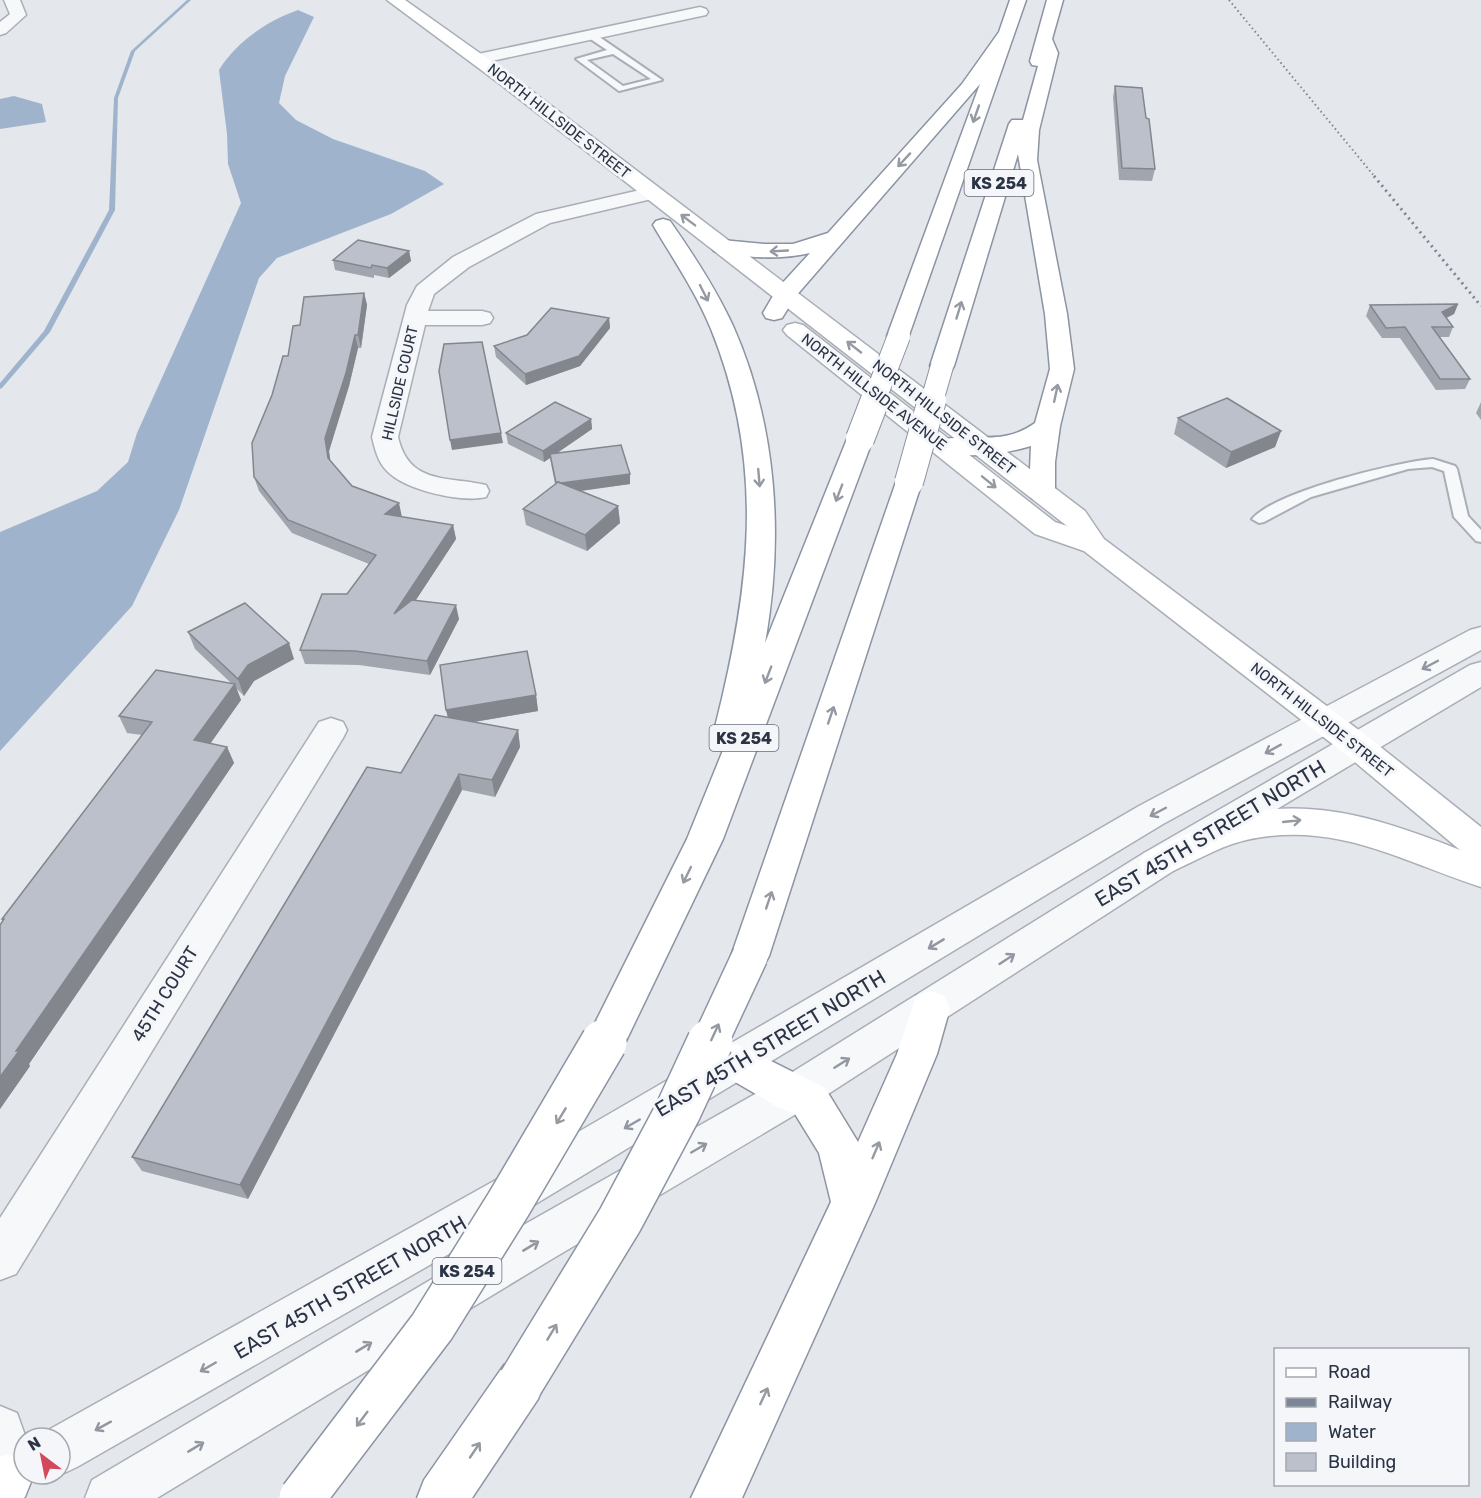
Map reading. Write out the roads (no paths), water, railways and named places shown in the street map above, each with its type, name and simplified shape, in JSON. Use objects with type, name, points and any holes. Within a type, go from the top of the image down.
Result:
[{"type":"main road","name":"NORTH HILLSIDE STREET","points":[[395,0],[512,85],[643,196],[722,246],[779,303],[983,447],[1075,517],[1094,545],[1324,720],[1481,847]]},
{"type":"main road","name":"KS 254","points":[[302,1498],[432,1327],[508,1205],[612,1029],[705,839],[899,336],[1018,0]]},
{"type":"main road","name":"KS 254","points":[[442,1498],[521,1382],[625,1210],[678,1111],[750,956],[909,482],[942,366],[1045,40],[1055,0]]},
{"type":"main road","points":[[779,303],[834,237],[962,95],[985,66],[1006,33]]},
{"type":"main road","points":[[1042,492],[1042,462],[1047,426],[1062,369],[1056,314],[1027,160],[1030,130],[1050,53],[1045,40]]},
{"type":"main road","points":[[643,196],[700,285],[721,328],[748,400],[757,453],[762,517],[757,602],[705,839]]},
{"type":"main road","name":"NORTH HILLSIDE AVENUE","points":[[663,225],[751,295],[779,303],[943,446],[1045,528],[1094,545]]},
{"type":"main road","points":[[722,246],[762,252],[792,250],[834,237]]},
{"type":"main road","points":[[943,446],[1006,445],[1034,437],[1047,426]]},
{"type":"main road","points":[[1157,863],[1246,827],[1301,820],[1352,827],[1404,843],[1481,873]]},
{"type":"main road","points":[[716,1498],[853,1203],[917,1054],[930,1008]]},
{"type":"main road","points":[[737,1062],[793,1094],[810,1101],[839,1146],[853,1203]]},
{"type":"street","points":[[0,30],[18,15],[12,0]]},
{"type":"street","points":[[478,59],[700,12]]},
{"type":"street","name":"HILLSIDE COURT","points":[[476,491],[417,479],[393,463],[386,451],[385,437],[415,318],[425,291],[461,262],[543,218],[643,196]]},
{"type":"street","name":"HILLSIDE COURT","points":[[415,318],[482,318]]},
{"type":"street","name":"EAST 45TH STREET NORTH","points":[[72,1443],[488,1208],[1151,815],[1481,637]]},
{"type":"street","name":"EAST 45TH STREET NORTH","points":[[110,1498],[536,1243],[793,1094],[1157,863],[1481,673]]},
{"type":"street","name":"45TH COURT","points":[[0,1258],[331,730]]},
{"type":"street","points":[[0,1430],[8,1480]]},
{"type":"lane","points":[[592,36],[623,57],[658,81],[622,89],[580,58],[614,51]]},
{"type":"lane","points":[[1259,519],[1306,494],[1407,465],[1433,463],[1450,469],[1461,517],[1481,537]]},
{"type":"water","points":[[298,10],[314,17],[285,76],[279,103],[296,120],[333,139],[425,171],[444,184],[391,214],[277,258],[259,278],[179,510],[132,606],[0,751],[0,532],[97,491],[128,462],[137,433],[241,203],[228,164],[227,134],[219,70],[234,50],[253,34],[275,20]]},
{"type":"water","points":[[14,96],[42,104],[46,122],[0,129],[0,99]]},
{"type":"waterway","points":[[0,387],[47,332],[112,210],[116,98],[133,51],[189,0]]},
{"type":"railway","points":[[1229,0],[1375,177]]},
{"type":"railway","points":[[1374,176],[1481,306]]}]
